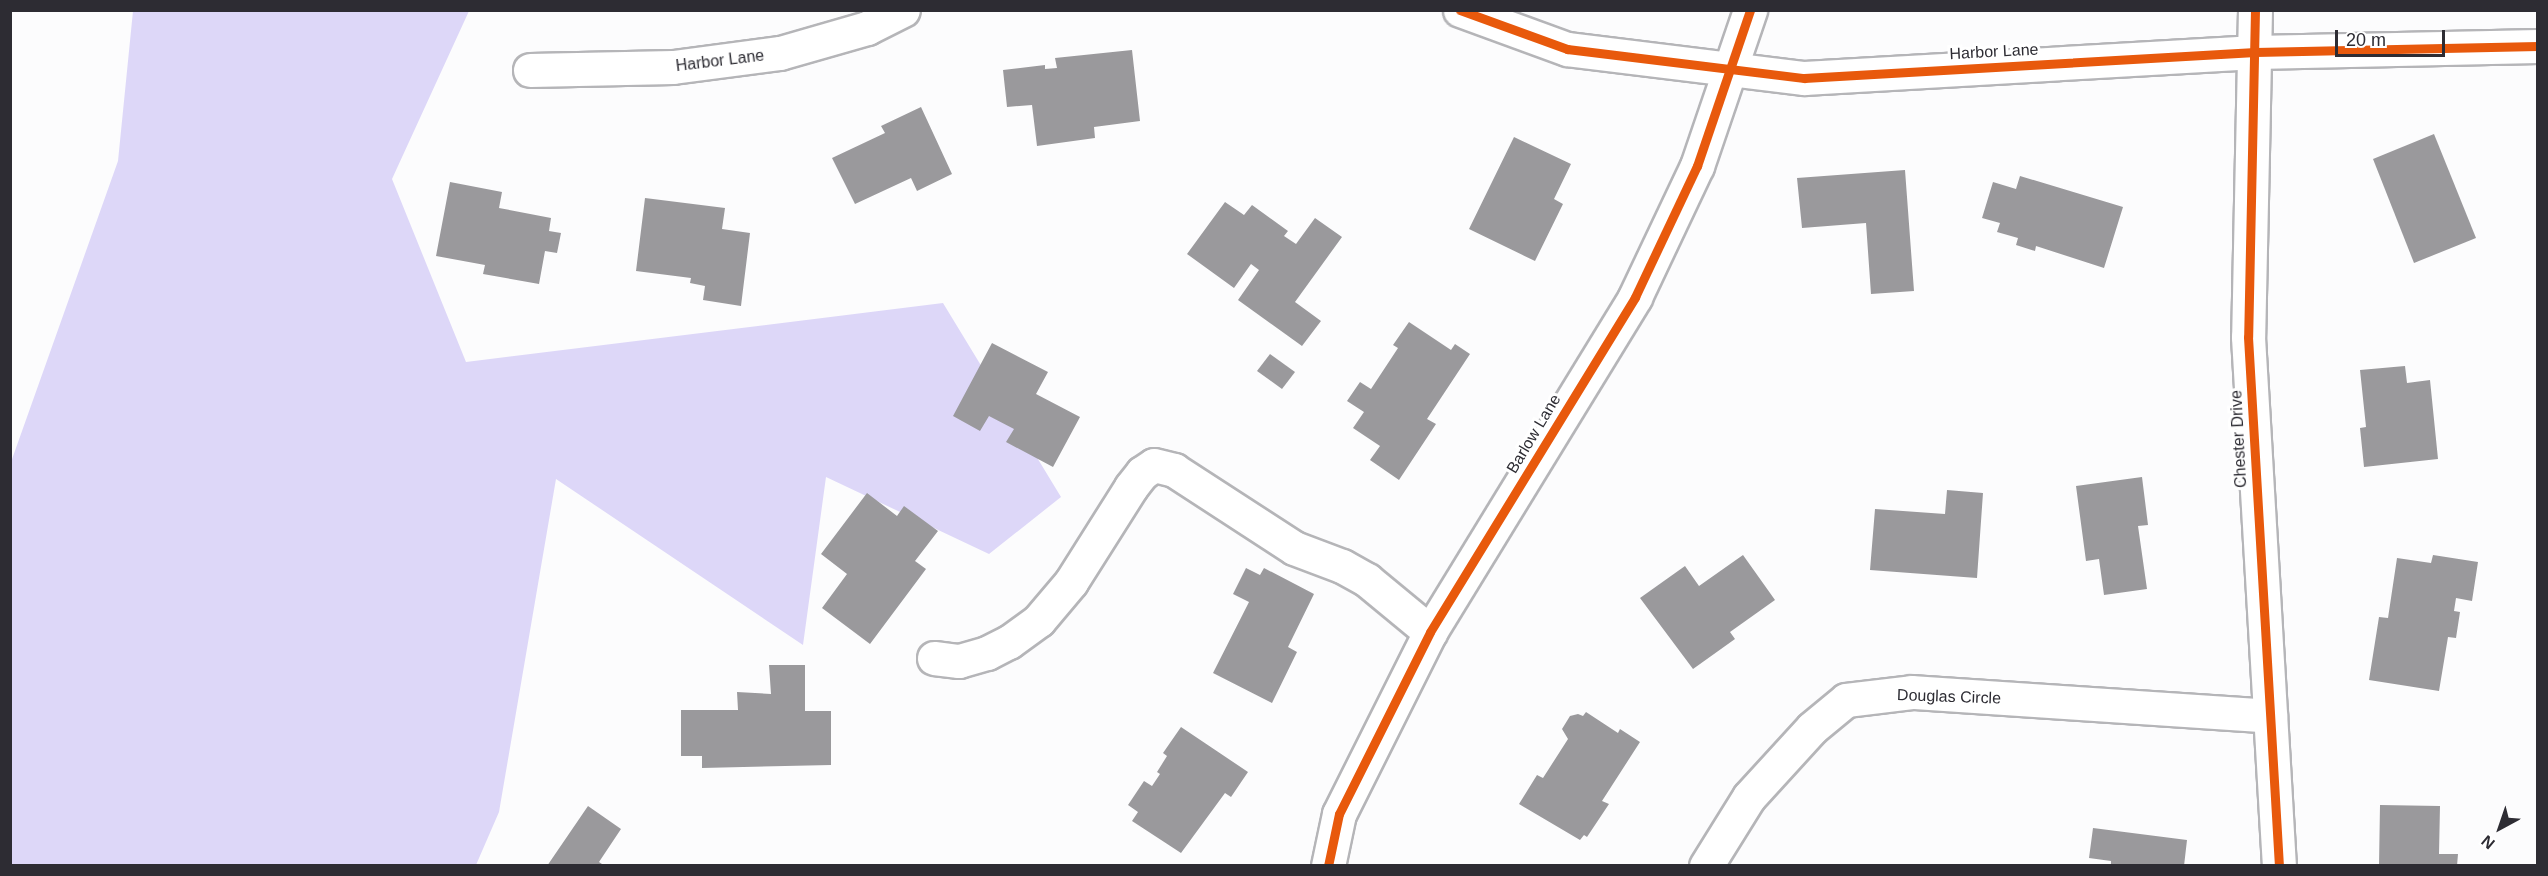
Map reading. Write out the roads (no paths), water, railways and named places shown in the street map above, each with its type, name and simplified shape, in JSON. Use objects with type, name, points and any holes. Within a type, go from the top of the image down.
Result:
[{"type":"street","name":"Harbor Lane","points":[[530,70],[673,68],[780,53],[867,28],[903,10]]},
{"type":"street","name":"Harbor Lane","points":[[1460,10],[1567,49],[1804,78],[2255,52],[2538,46]]},
{"type":"street","name":"Barlow Lane","points":[[1328,866],[1339,814],[1430,632],[1635,297],[1697,166],[1732,69],[1750,10]]},
{"type":"street","name":"Chester Drive","points":[[2255,10],[2248,338],[2278,866]]},
{"type":"street","points":[[934,658],[959,662],[987,653],[1010,642],[1039,620],[1071,582],[1142,472],[1154,465],[1174,470],[1294,548],[1342,566],[1367,580],[1430,632]]},
{"type":"street","name":"Douglas Circle","points":[[1706,866],[1749,797],[1812,728],[1846,700],[1912,692],[2270,716]]}]
